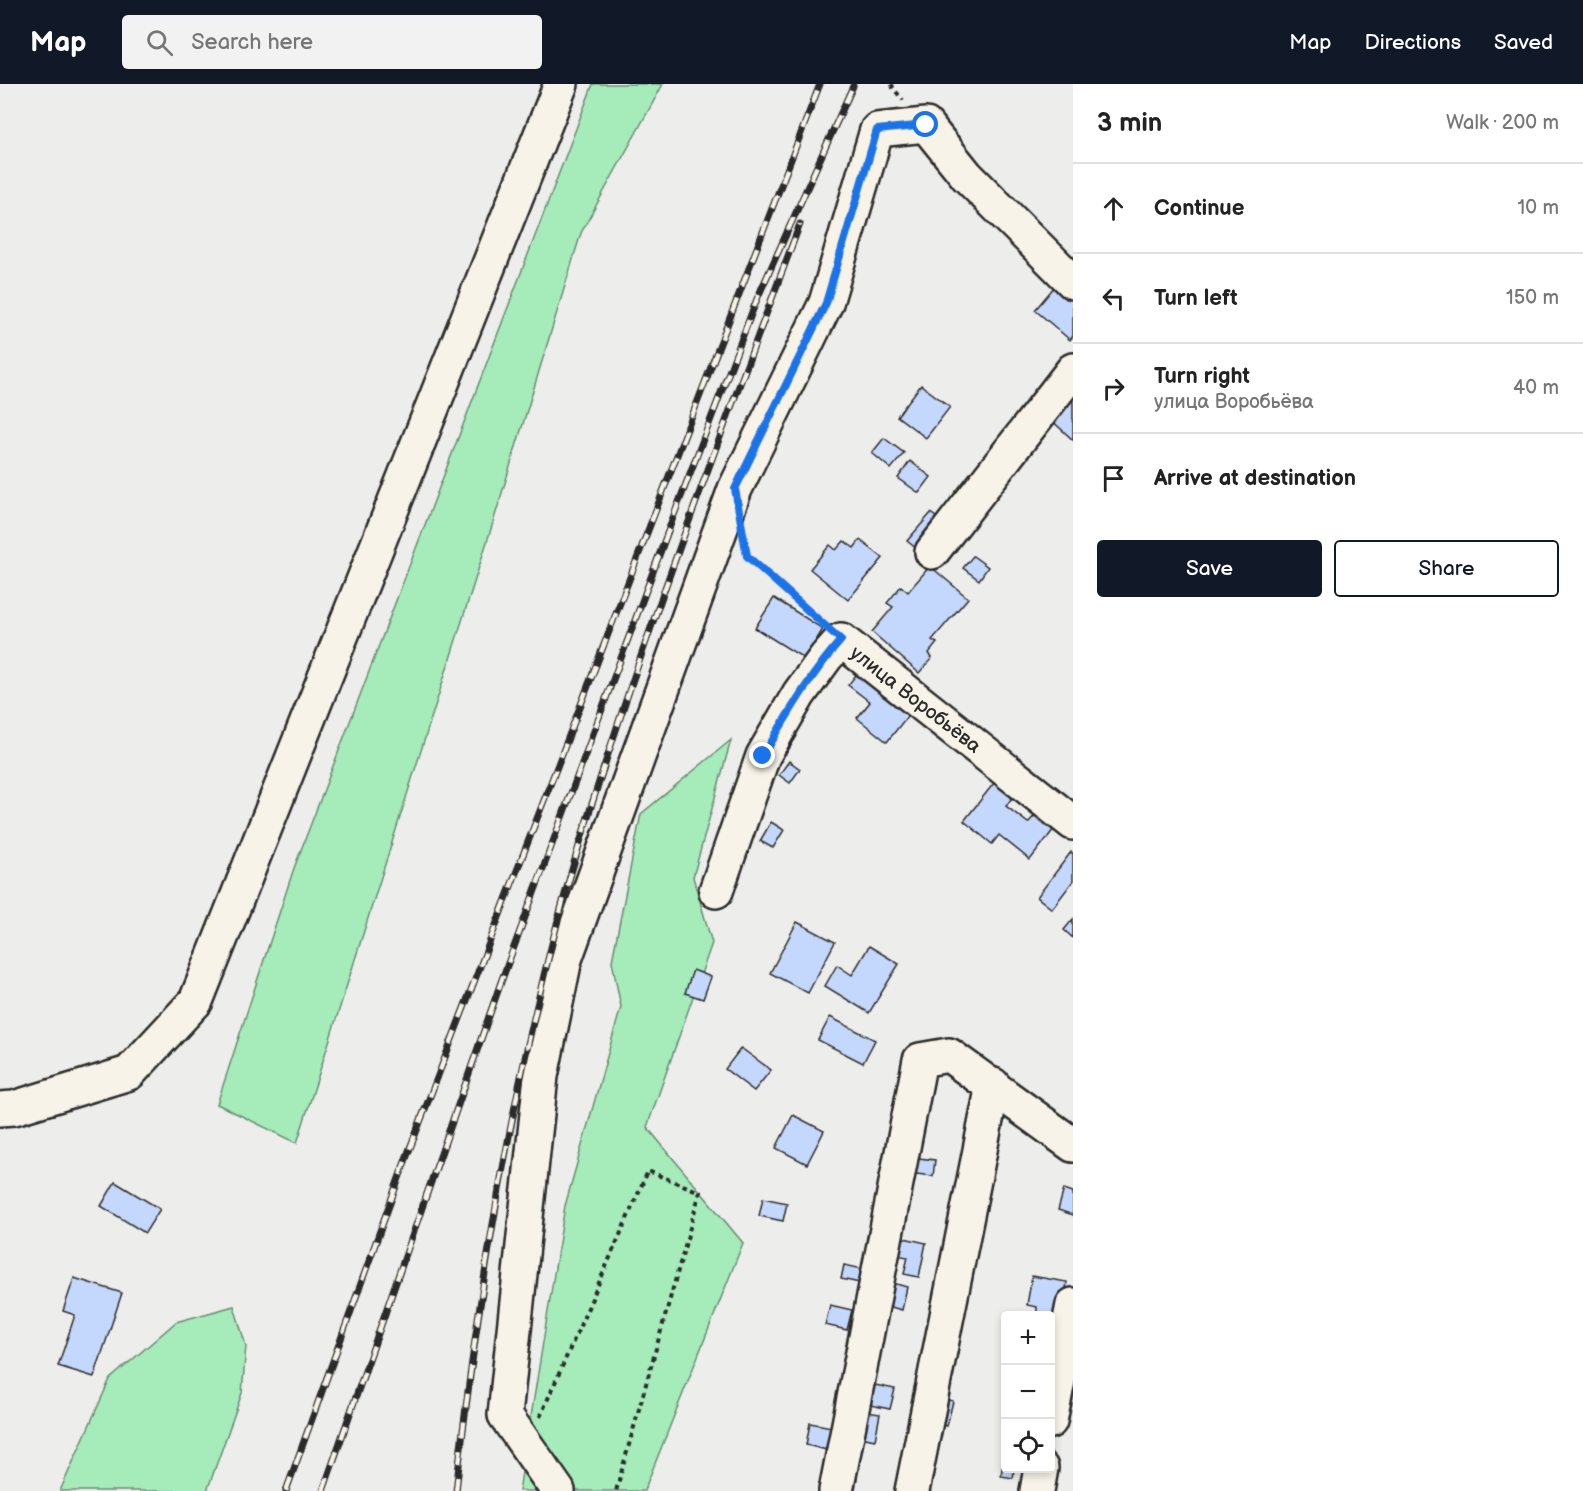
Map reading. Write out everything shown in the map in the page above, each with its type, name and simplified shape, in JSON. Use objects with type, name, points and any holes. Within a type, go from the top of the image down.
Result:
[{"type":"street","points":[[0,1109],[14,1108],[129,1073],[196,1001],[561,84]]},
{"type":"street","points":[[558,1491],[505,1415],[541,1076],[565,959],[735,489],[826,303],[877,130],[926,125],[967,176],[1073,282]]},
{"type":"street","points":[[932,552],[1073,370]]},
{"type":"street","name":"улица Воробьёва","points":[[716,891],[763,756],[800,694],[841,640],[1073,823]]},
{"type":"street","points":[[836,1491],[920,1060],[949,1055],[1073,1145]]},
{"type":"street","points":[[912,1491],[993,1085]]},
{"type":"street","points":[[1050,1419],[1073,1305]]},
{"type":"street","points":[[1037,1491],[1040,1473]]},
{"type":"path","points":[[745,544],[747,556],[841,640]]},
{"type":"path","points":[[536,1424],[648,1171],[700,1192],[616,1491]]},
{"type":"green space","points":[[593,84],[663,84],[581,233],[491,529],[297,1143],[217,1104],[293,871]]},
{"type":"green space","points":[[731,740],[693,877],[712,943],[647,1127],[743,1243],[644,1491],[519,1491],[565,1206],[621,1007],[612,961],[641,814]]},
{"type":"green space","points":[[234,1306],[246,1346],[242,1393],[207,1491],[60,1491],[110,1379],[176,1322]]},
{"type":"building","points":[[1055,286],[1073,301],[1073,336],[1070,340],[1035,310]]},
{"type":"building","points":[[921,385],[950,407],[926,438],[897,416]]},
{"type":"building","points":[[1073,391],[1073,440],[1048,417]]},
{"type":"building","points":[[884,438],[904,453],[891,469],[872,453]]},
{"type":"building","points":[[910,461],[931,477],[919,493],[898,478]]},
{"type":"building","points":[[931,513],[945,525],[922,553],[907,541]]},
{"type":"building","points":[[860,540],[883,558],[848,600],[810,569],[830,545],[836,550],[844,541],[854,548]]},
{"type":"building","points":[[973,556],[988,567],[979,580],[963,568]]},
{"type":"building","points":[[930,566],[968,598],[932,640],[937,643],[929,653],[932,658],[919,673],[872,632],[893,607],[887,603],[901,586],[908,592]]},
{"type":"building","points":[[774,598],[823,629],[805,659],[755,628]]},
{"type":"building","points":[[864,665],[916,705],[887,742],[857,718],[870,702],[848,685]]},
{"type":"building","points":[[786,729],[797,736],[786,754],[774,746]]},
{"type":"building","points":[[789,761],[800,769],[790,783],[779,775]]},
{"type":"building","points":[[994,783],[1012,798],[1006,806],[1028,823],[1036,814],[1054,829],[1030,860],[999,835],[992,844],[964,821]]},
{"type":"building","points":[[771,822],[784,830],[773,848],[760,841]]},
{"type":"building","points":[[1071,852],[1073,853],[1073,881],[1052,909],[1037,897]]},
{"type":"building","points":[[1073,919],[1073,938],[1064,930]]},
{"type":"building","points":[[797,922],[835,942],[808,993],[770,973]]},
{"type":"building","points":[[869,946],[899,964],[869,1013],[825,986],[837,965],[852,975]]},
{"type":"building","points":[[693,970],[711,977],[703,999],[685,993]]},
{"type":"building","points":[[830,1017],[875,1040],[863,1063],[818,1040]]},
{"type":"building","points":[[741,1048],[771,1070],[754,1091],[725,1069]]},
{"type":"building","points":[[793,1115],[824,1131],[807,1164],[776,1148]]},
{"type":"building","points":[[910,1157],[935,1160],[933,1176],[908,1173]]},
{"type":"building","points":[[115,1182],[160,1209],[145,1233],[101,1206]]},
{"type":"building","points":[[1064,1189],[1073,1192],[1073,1215],[1058,1210]]},
{"type":"building","points":[[763,1198],[787,1203],[783,1221],[759,1216]]},
{"type":"building","points":[[900,1237],[926,1243],[919,1277],[904,1274],[908,1257],[896,1255]]},
{"type":"building","points":[[844,1265],[863,1269],[860,1283],[841,1279]]},
{"type":"building","points":[[1032,1276],[1067,1282],[1061,1321],[1055,1320],[1055,1311],[1037,1311],[1037,1307],[1027,1305]]},
{"type":"building","points":[[74,1278],[122,1293],[94,1377],[58,1366],[75,1315],[63,1311]]},
{"type":"building","points":[[893,1283],[907,1287],[902,1310],[887,1306]]},
{"type":"building","points":[[830,1305],[852,1310],[847,1330],[825,1325]]},
{"type":"building","points":[[875,1385],[895,1389],[890,1409],[870,1405]]},
{"type":"building","points":[[941,1398],[953,1401],[947,1426],[936,1423]]},
{"type":"building","points":[[861,1411],[880,1414],[875,1440],[856,1436]]},
{"type":"building","points":[[810,1423],[832,1427],[827,1450],[806,1445]]},
{"type":"building","points":[[1001,1473],[1014,1473],[1013,1478],[1001,1476]]},
{"type":"railway","points":[[286,1491],[407,1156],[820,84]]},
{"type":"railway","points":[[323,1491],[501,982],[674,515],[757,299],[853,86]]},
{"type":"railway","points":[[456,1491],[464,1419],[496,1206],[539,994],[565,895],[599,781],[648,637],[800,224]]},
{"type":"route","points":[[763,756],[800,694],[841,640],[747,556],[735,489],[826,303],[877,130],[926,125]]}]
